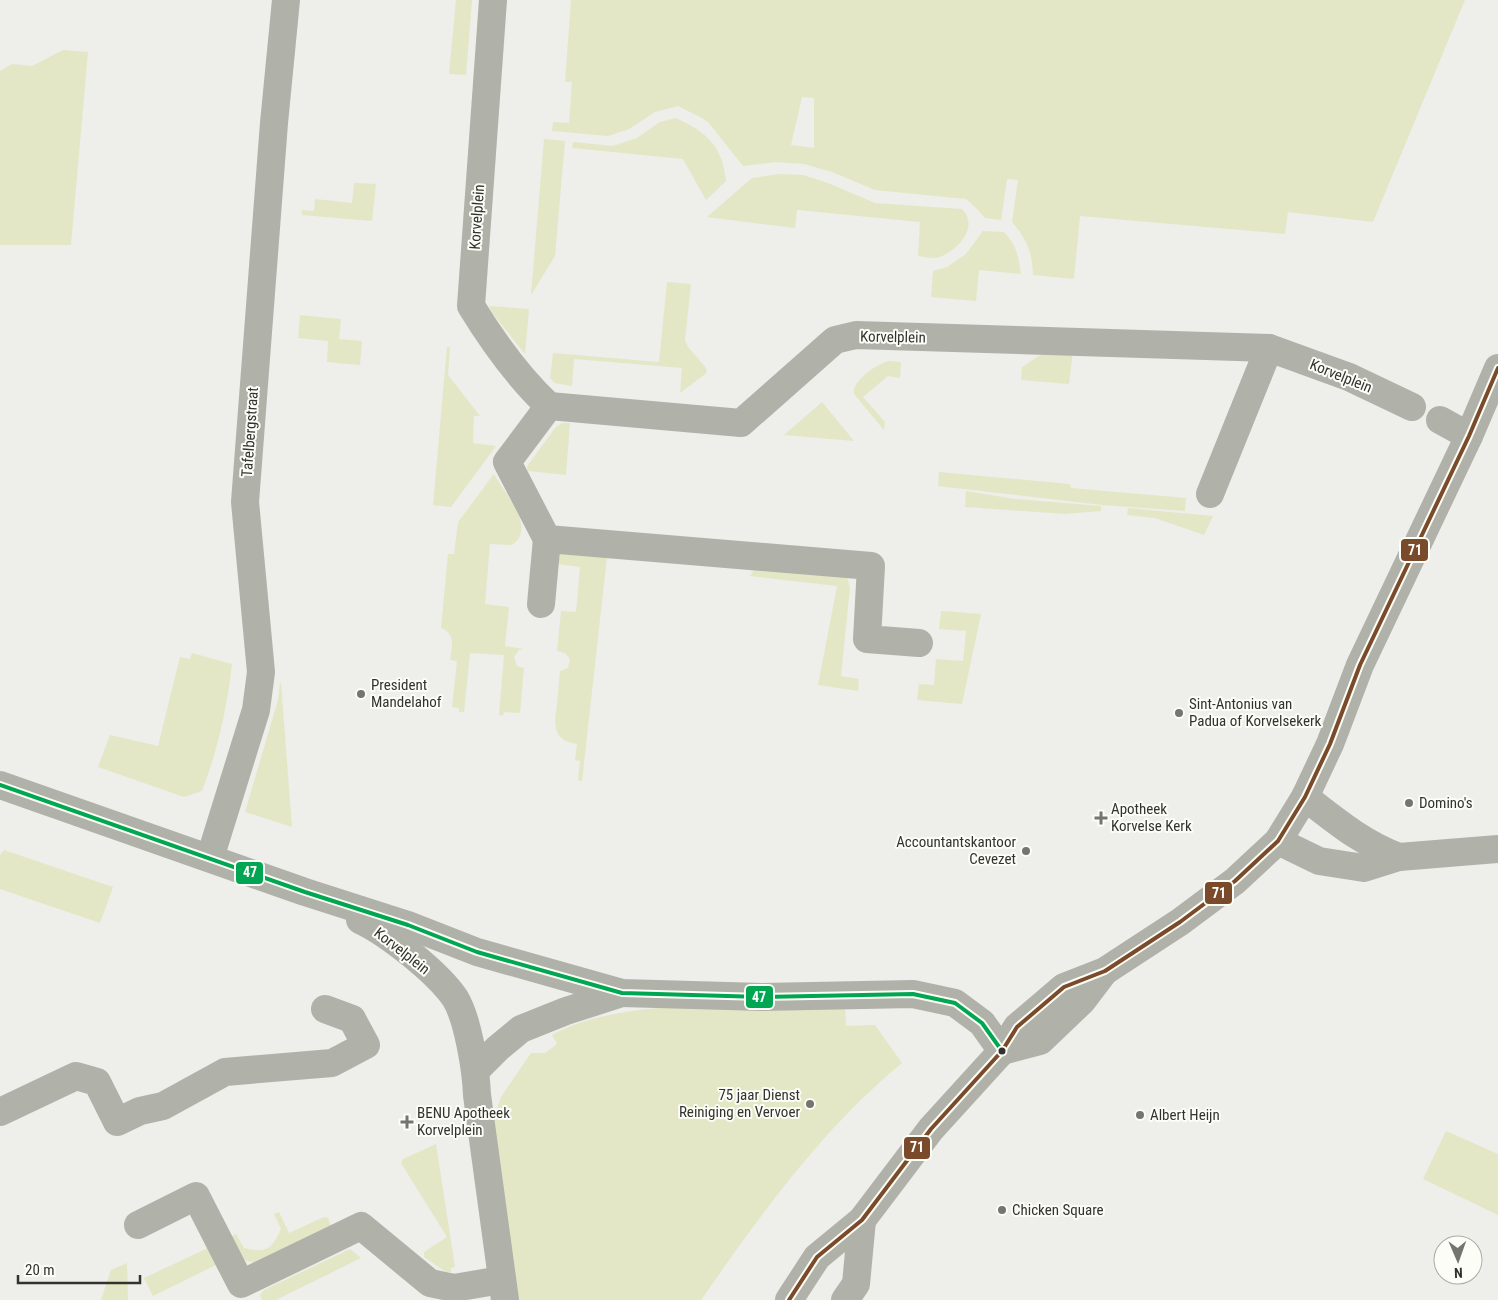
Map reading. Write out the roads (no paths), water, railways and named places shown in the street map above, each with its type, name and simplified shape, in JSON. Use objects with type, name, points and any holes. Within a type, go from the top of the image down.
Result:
[{"type":"street","name":"Tafelbergstraat","points":[[210,858],[256,710],[261,672],[245,502],[286,0]]},
{"type":"street","name":"Korvelplein","points":[[493,0],[471,306],[490,337],[534,392],[549,406],[741,423],[835,340],[856,335],[1269,348],[1349,377],[1412,407]]},
{"type":"street","points":[[1210,494],[1269,348]]},
{"type":"street","points":[[789,1300],[817,1257],[862,1220],[931,1130],[1002,1051],[1017,1027],[1064,987],[1105,971],[1180,922],[1227,887],[1278,841],[1305,797],[1330,744],[1360,665],[1469,436],[1498,368]]},
{"type":"street","points":[[541,604],[547,539],[507,462],[549,406]]},
{"type":"street","points":[[1440,420],[1469,436]]},
{"type":"street","points":[[547,539],[871,566],[868,639],[919,643]]},
{"type":"street","points":[[0,785],[305,892]]},
{"type":"street","points":[[1305,797],[1344,828],[1376,848],[1399,857]]},
{"type":"street","points":[[1278,841],[1319,861],[1364,868],[1399,857],[1498,849]]},
{"type":"street","name":"Korvelplein","points":[[305,892],[408,925],[485,954],[622,993],[762,997],[913,994],[955,1003],[982,1023],[1002,1051]]},
{"type":"street","name":"Korvelplein","points":[[138,1225],[196,1196],[242,1284],[361,1226],[430,1283],[454,1288],[503,1290],[477,1095],[476,1070],[463,1017],[455,999],[440,980],[410,953],[365,922],[305,892]]},
{"type":"street","name":"Korvelplein","points":[[476,1070],[498,1048],[521,1030],[566,1011],[622,993]]},
{"type":"street","points":[[0,1112],[76,1076],[97,1082],[117,1122],[140,1110],[163,1106],[225,1072],[332,1064],[366,1045],[352,1019],[325,1009]]},
{"type":"street","points":[[845,1300],[856,1284],[862,1220]]},
{"type":"place","name":"President Mandelahof","points":[[361,694]]},
{"type":"place","name":"Sint-Antonius van Padua of Korvelsekerk","points":[[1179,713]]},
{"type":"place","name":"Domino's","points":[[1409,803]]},
{"type":"place","name":"Apotheek Korvelse Kerk","points":[[1101,818]]},
{"type":"place","name":"Accountantskantoor Cevezet","points":[[1026,851]]},
{"type":"place","name":"75 jaar Dienst Reiniging en Vervoer","points":[[810,1104]]},
{"type":"place","name":"Albert Heijn","points":[[1140,1115]]},
{"type":"place","name":"BENU Apotheek Korvelplein","points":[[407,1122]]},
{"type":"place","name":"Chicken Square","points":[[1002,1210]]}]
